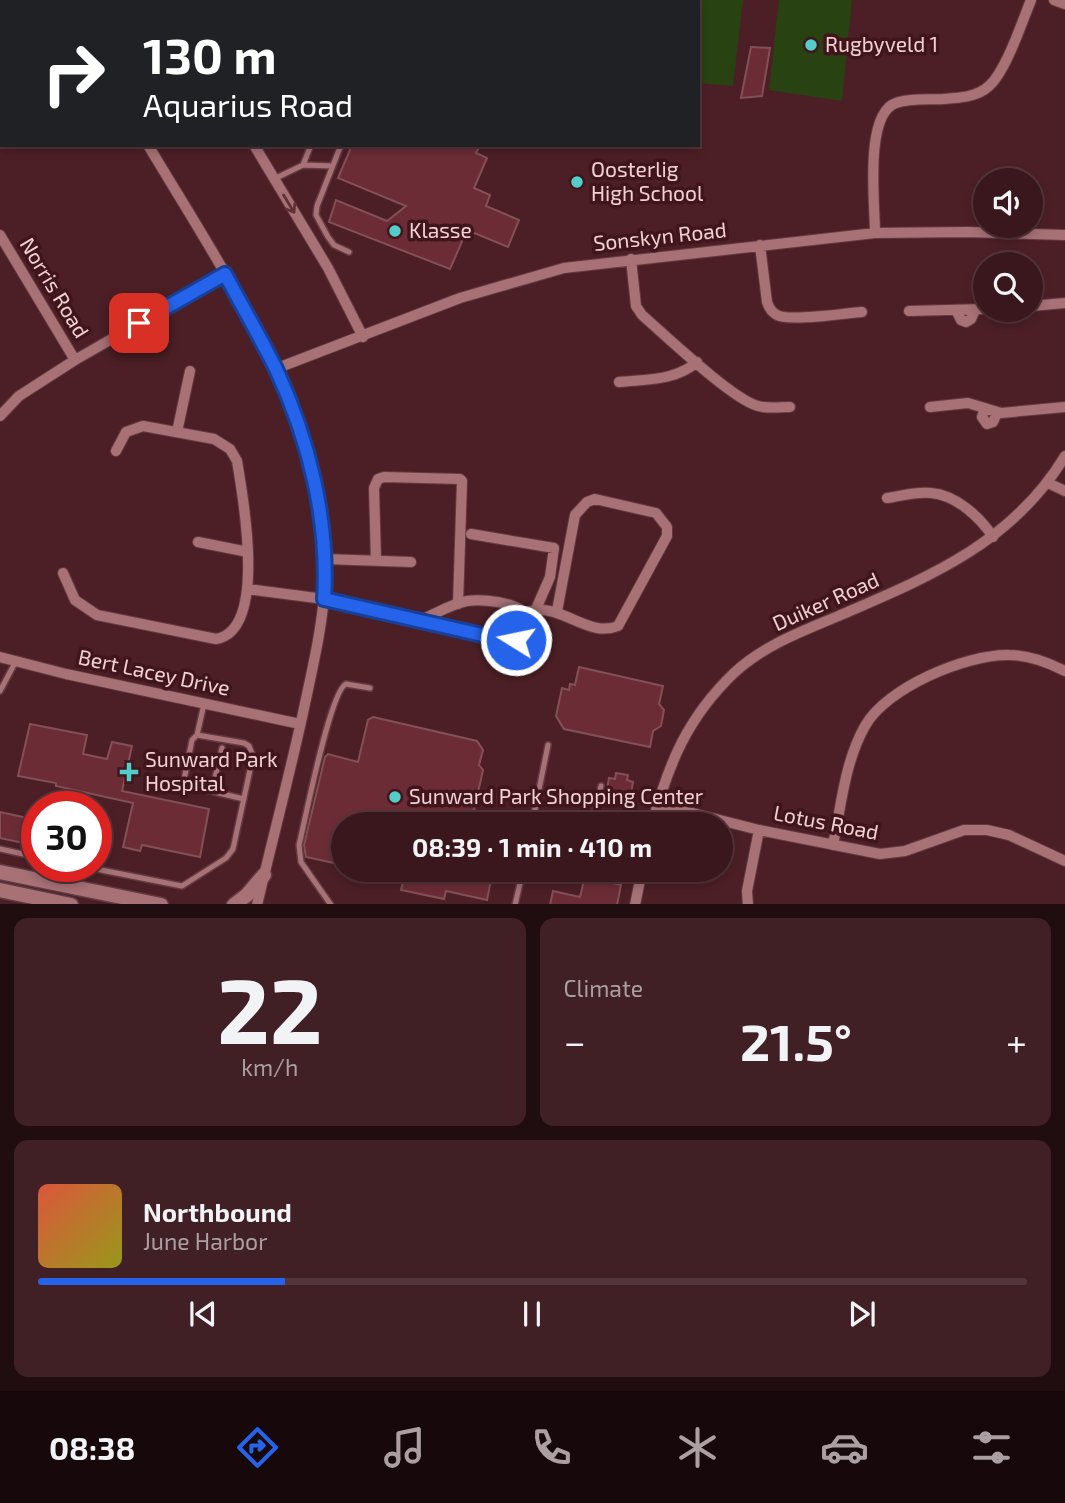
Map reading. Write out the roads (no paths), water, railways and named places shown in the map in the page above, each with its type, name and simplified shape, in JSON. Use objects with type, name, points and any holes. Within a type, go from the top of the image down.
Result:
[{"type":"street","points":[[875,233],[875,146],[877,126],[883,113],[896,103],[965,97],[988,88],[999,74],[1031,0]]},
{"type":"street","points":[[1054,0],[1065,5]]},
{"type":"street","points":[[149,147],[225,274],[275,369],[296,418],[310,464],[324,543],[324,599],[300,724],[257,904]]},
{"type":"street","points":[[255,147],[328,268],[363,337]]},
{"type":"street","name":"Sonskyn Road","points":[[275,369],[460,298],[564,268],[875,233],[1065,234]]},
{"type":"street","name":"Norris Road","points":[[0,235],[75,360]]},
{"type":"street","points":[[761,245],[767,302],[769,309],[776,315],[794,318],[862,312]]},
{"type":"street","points":[[631,259],[637,310],[748,403],[767,407],[790,407]]},
{"type":"street","points":[[0,416],[19,396],[75,360],[225,274]]},
{"type":"street","points":[[1043,305],[1065,303]]},
{"type":"street","points":[[909,311],[956,310],[961,320],[966,322],[973,318]]},
{"type":"street","points":[[619,382],[674,377],[697,362]]},
{"type":"street","points":[[177,432],[190,371]]},
{"type":"street","points":[[930,407],[968,403],[985,408],[983,420],[987,424],[993,422],[997,413],[1065,407]]},
{"type":"street","points":[[63,573],[75,600],[97,615],[216,639],[230,635],[238,625],[247,589],[248,552],[245,510],[234,454],[214,439],[137,427],[123,435],[116,451]]},
{"type":"street","name":"Duiker Road","points":[[655,812],[676,751],[690,726],[705,705],[736,672],[758,654],[790,637],[920,581],[958,561],[1016,517],[1048,483],[1065,456]]},
{"type":"street","points":[[376,560],[374,488],[378,479],[460,479],[458,604]]},
{"type":"street","points":[[1048,483],[1065,491]]},
{"type":"street","points":[[887,498],[929,492],[939,494],[972,511],[993,537]]},
{"type":"street","points":[[421,620],[458,604],[473,601],[531,611],[557,611],[573,620],[597,626],[618,626],[667,536],[667,527],[656,513],[595,499],[579,509],[575,515],[557,611]]},
{"type":"street","points":[[247,589],[324,599],[504,640],[524,637],[528,631],[531,611],[550,577],[554,548],[471,534]]},
{"type":"street","points":[[198,542],[248,552]]},
{"type":"street","points":[[325,559],[411,562]]},
{"type":"street","points":[[833,845],[846,778],[857,741],[867,722],[887,700],[936,674],[982,657],[1024,656],[1065,671]]},
{"type":"street","name":"Bert Lacey Drive","points":[[0,657],[300,724]]},
{"type":"street","name":"Lotus Road","points":[[657,804],[759,830],[870,853],[905,851],[948,834],[978,829],[1009,835],[1065,861]]},
{"type":"street","points":[[748,904],[747,891],[759,830]]},
{"type":"street","points":[[0,872],[156,904]]},
{"type":"street","points":[[235,904],[264,875]]},
{"type":"street","points":[[635,904],[640,882]]},
{"type":"street","points":[[0,891],[66,904]]},
{"type":"lane","points":[[303,165],[310,147]]},
{"type":"lane","points":[[340,147],[316,215],[334,245],[349,252]]},
{"type":"lane","points":[[274,179],[303,165],[332,166]]},
{"type":"lane","points":[[0,691],[16,661]]},
{"type":"lane","points":[[330,904],[301,862],[299,845],[328,721],[341,687],[346,684],[370,688]]},
{"type":"lane","points":[[204,704],[197,735],[192,740],[184,780],[189,786],[244,799]]},
{"type":"lane","points":[[112,873],[175,886],[188,884],[226,858],[233,849],[253,756],[249,746],[197,735]]},
{"type":"lane","points":[[534,812],[548,745]]},
{"type":"lane","points":[[212,792],[222,748]]},
{"type":"lane","points":[[595,812],[601,786]]},
{"type":"lane","points":[[0,849],[21,854]]},
{"type":"lane","points":[[515,904],[520,882]]},
{"type":"place","name":"Rugbyveld 1","points":[[811,45]]},
{"type":"place","name":"Oosterlig High School","points":[[577,182]]},
{"type":"place","name":"Klasse","points":[[395,231]]},
{"type":"place","name":"Sunward Park Hospital","points":[[129,772]]},
{"type":"place","name":"Sunward Park Shopping Center","points":[[395,797]]}]
